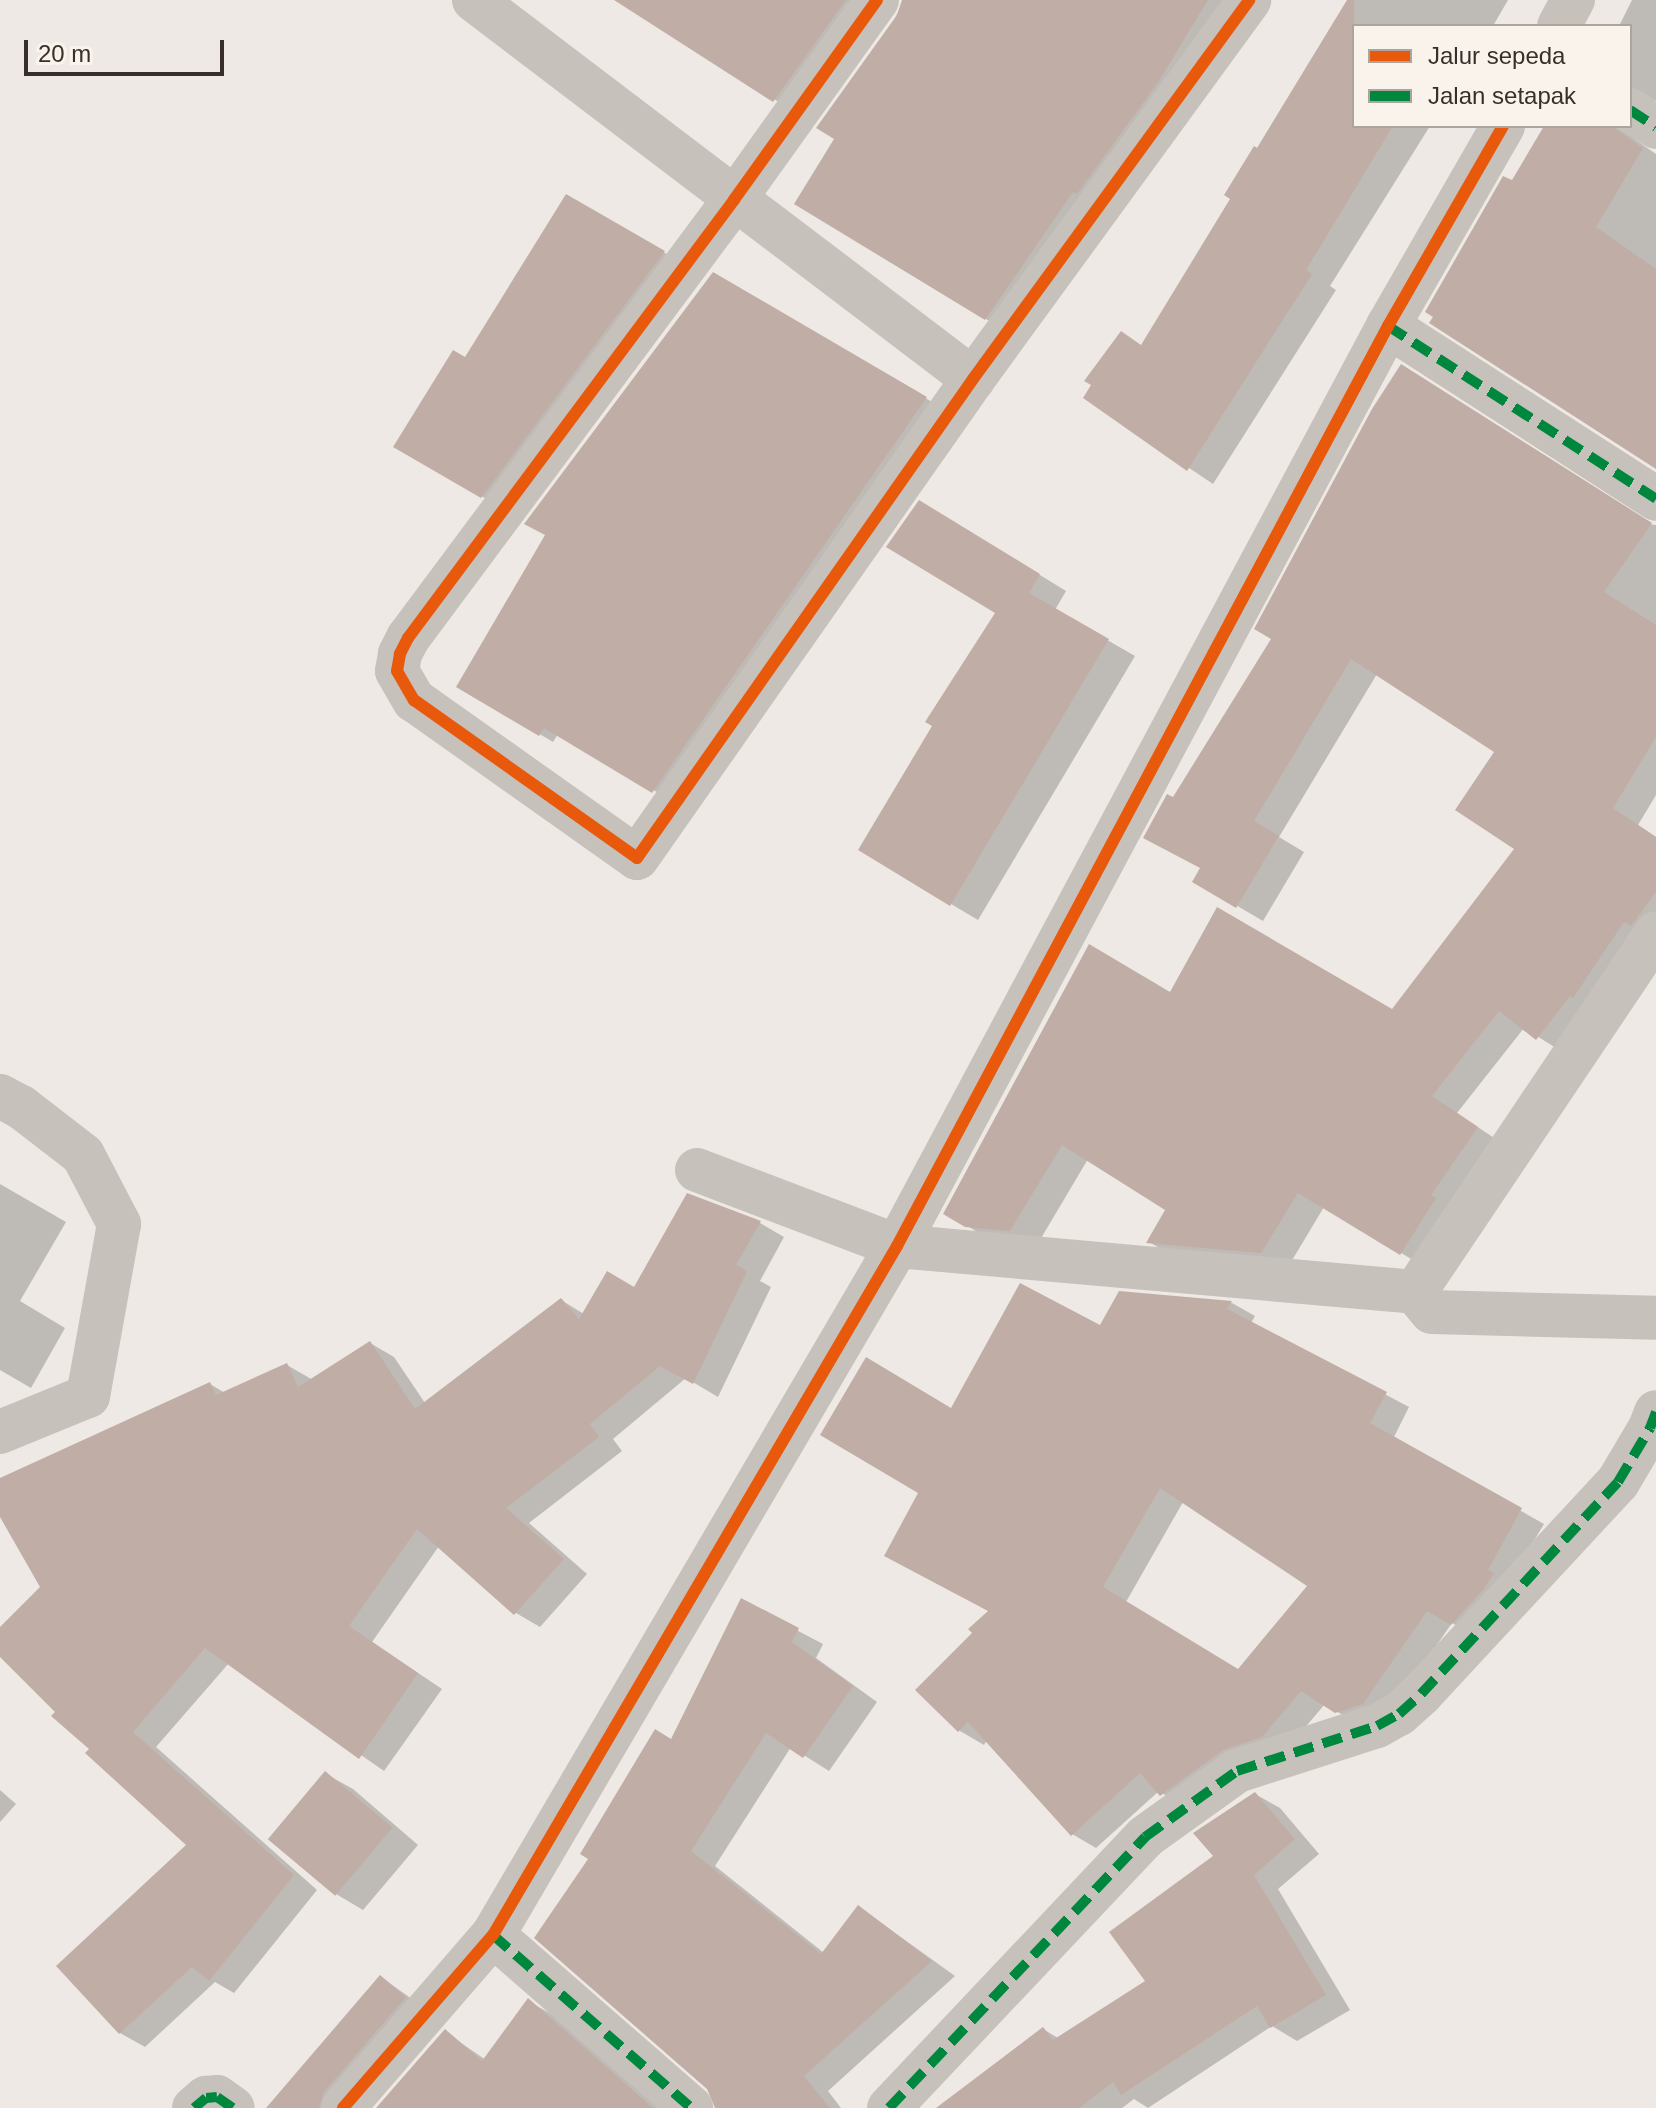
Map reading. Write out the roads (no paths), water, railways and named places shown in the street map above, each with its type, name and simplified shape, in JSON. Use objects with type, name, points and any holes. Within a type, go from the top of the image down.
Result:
[{"type":"street","points":[[877,0],[734,200],[408,638],[397,671],[414,700],[637,858],[973,379],[1249,0]]},
{"type":"street","points":[[1560,24],[1573,0]]},
{"type":"street","points":[[477,1],[734,200],[973,379]]},
{"type":"street","points":[[1632,111],[1656,127]]},
{"type":"street","points":[[343,2108],[493,1935],[897,1246],[1388,326],[1502,128]]},
{"type":"street","points":[[1388,326],[1656,499]]},
{"type":"street","points":[[1415,1292],[1656,934]]},
{"type":"street","points":[[0,1096],[21,1107],[83,1155],[119,1224],[88,1396],[0,1432]]},
{"type":"street","points":[[697,1170],[897,1246],[1415,1292],[1432,1312],[1656,1318]]},
{"type":"street","points":[[889,2108],[1145,1837],[1237,1771],[1377,1726],[1399,1714],[1618,1482],[1656,1412]]},
{"type":"street","points":[[493,1935],[691,2108]]},
{"type":"street","points":[[194,2108],[206,2098],[217,2097],[233,2108]]}]
